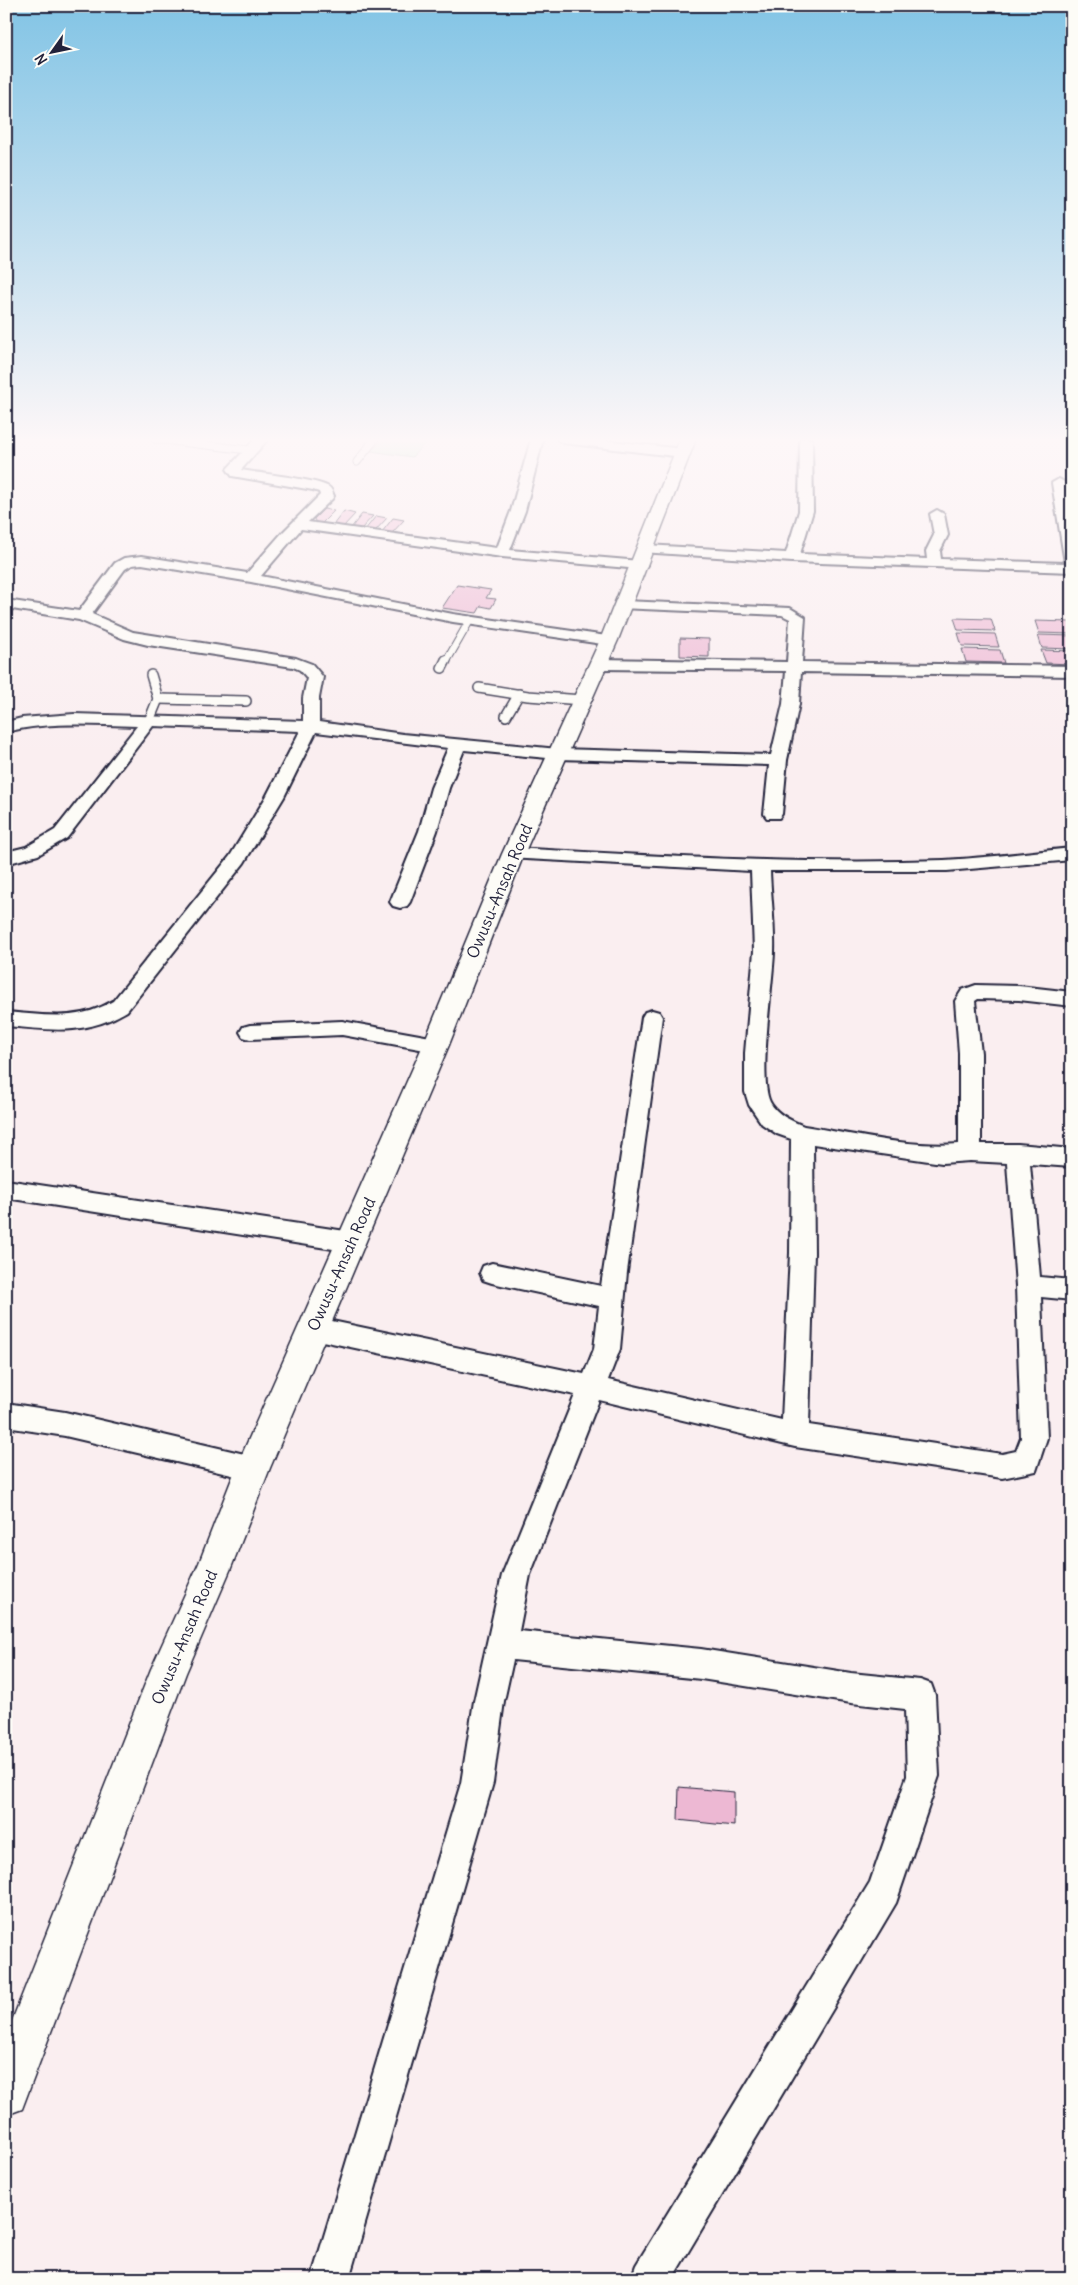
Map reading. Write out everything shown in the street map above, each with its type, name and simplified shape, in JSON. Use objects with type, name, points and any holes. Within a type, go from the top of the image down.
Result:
[{"type":"street","points":[[251,578],[280,546]]},
{"type":"street","points":[[454,546],[502,552],[643,557],[792,558],[1072,568]]},
{"type":"street","points":[[502,552],[504,546]]},
{"type":"street","name":"Owusu-Ansah Road","points":[[6,2093],[14,2052],[169,1669],[214,1568],[253,1468],[436,1045],[513,854],[604,652],[647,546]]},
{"type":"street","points":[[792,558],[796,546]]},
{"type":"street","points":[[934,562],[932,551],[935,546]]},
{"type":"street","points":[[1069,546],[1072,564]]},
{"type":"street","points":[[83,616],[120,566],[129,561],[142,560],[251,578],[470,620],[604,652],[795,668],[1072,671]]},
{"type":"street","points":[[6,604],[83,616],[138,638],[296,663],[306,667],[315,678],[311,698],[312,726],[275,798],[237,859],[120,1006],[97,1020],[80,1024],[6,1019]]},
{"type":"street","points":[[624,605],[791,612],[798,617],[791,704],[778,760],[773,814]]},
{"type":"street","points":[[6,727],[22,723],[74,719],[312,726],[558,754],[778,760]]},
{"type":"street","points":[[6,858],[32,851],[62,834],[149,721]]},
{"type":"street","points":[[400,902],[428,831],[440,788],[458,744]]},
{"type":"street","points":[[513,854],[760,866],[930,866],[1072,854]]},
{"type":"street","points":[[760,866],[764,951],[756,1053],[756,1092],[760,1105],[770,1118],[784,1128],[802,1134],[891,1148],[942,1154],[970,1152],[1072,1158]]},
{"type":"street","points":[[970,1152],[970,1053],[965,1001],[969,995],[976,992],[1019,993],[1072,999]]},
{"type":"street","points":[[330,2279],[477,1783],[489,1701],[516,1575],[607,1350],[612,1316],[612,1298],[652,1017]]},
{"type":"street","points":[[250,1032],[342,1028],[436,1045]]},
{"type":"street","points":[[795,1435],[802,1253],[802,1134]]},
{"type":"street","points":[[313,1328],[591,1386],[795,1435],[1002,1466],[1026,1462],[1034,1438],[1028,1286],[1018,1154]]},
{"type":"street","points":[[6,1189],[352,1242]]},
{"type":"street","points":[[492,1273],[612,1298]]},
{"type":"street","points":[[1028,1286],[1072,1290]]},
{"type":"street","points":[[6,1416],[65,1424],[253,1468]]},
{"type":"street","points":[[500,1644],[701,1664],[851,1688],[920,1696],[924,1776],[884,1891],[650,2279]]},
{"type":"lane","points":[[442,668],[470,620]]},
{"type":"lane","points":[[149,721],[158,699],[151,675]]},
{"type":"lane","points":[[479,688],[582,700]]},
{"type":"lane","points":[[506,716],[519,694]]},
{"type":"lane","points":[[158,699],[246,701]]},
{"type":"building","points":[[457,585],[491,590],[486,598],[496,599],[491,608],[481,606],[477,613],[442,608]]},
{"type":"building","points":[[954,618],[991,619],[995,631],[958,630]]},
{"type":"building","points":[[1035,621],[1070,622],[1072,634],[1039,633]]},
{"type":"building","points":[[958,633],[995,634],[999,647],[962,646]]},
{"type":"building","points":[[1038,635],[1072,636],[1072,649],[1042,648]]},
{"type":"building","points":[[680,638],[709,639],[709,657],[680,656]]},
{"type":"building","points":[[962,649],[1000,650],[1004,663],[966,662]]},
{"type":"building","points":[[1041,650],[1072,651],[1072,664],[1046,663]]},
{"type":"building","points":[[679,1787],[734,1792],[734,1826],[678,1820]]}]
